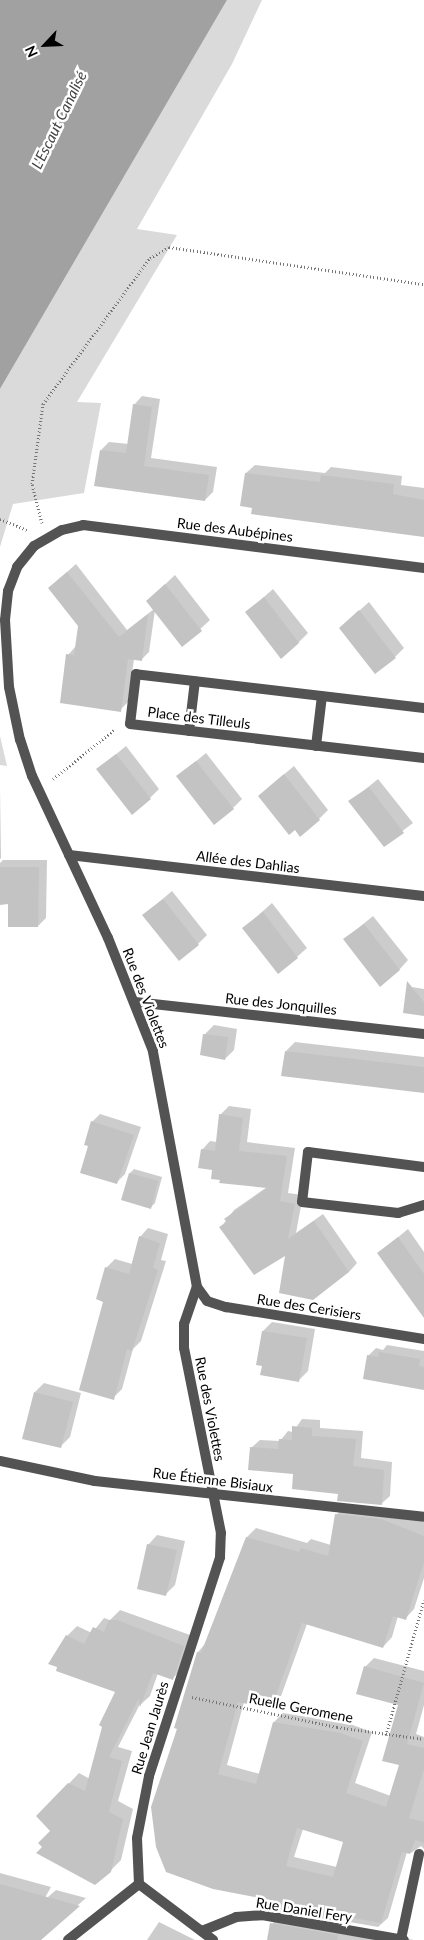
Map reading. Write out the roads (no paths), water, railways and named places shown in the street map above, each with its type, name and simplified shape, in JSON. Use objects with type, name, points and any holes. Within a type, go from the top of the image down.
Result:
[{"type":"street","name":"Rue des Aubépines","points":[[46,538],[68,527],[92,525],[424,568]]},
{"type":"street","name":"Rue des Violettes","points":[[46,538],[17,567],[8,591],[6,620],[15,722],[39,791],[135,1002],[163,1090],[197,1287],[184,1324],[184,1348],[214,1495]]},
{"type":"street","name":"Place des Tilleuls","points":[[424,708],[136,674],[130,724],[424,758]]},
{"type":"street","points":[[189,731],[195,681]]},
{"type":"street","points":[[316,746],[322,696]]},
{"type":"street","name":"Allée des Dahlias","points":[[69,854],[424,896]]},
{"type":"street","name":"Rue des Jonquilles","points":[[135,1002],[424,1034]]},
{"type":"street","points":[[424,1167],[308,1152],[302,1202],[398,1213],[424,1206]]},
{"type":"street","name":"Rue des Cerisiers","points":[[197,1287],[207,1300],[226,1307],[424,1339]]},
{"type":"street","name":"Rue Étienne Bisiaux","points":[[0,1461],[71,1477],[214,1495],[424,1517]]},
{"type":"street","name":"Rue Jean Jaurès","points":[[139,1884],[139,1822],[174,1693],[220,1557],[221,1533],[214,1495]]},
{"type":"street","points":[[402,1940],[419,1854]]},
{"type":"street","points":[[68,1940],[139,1884],[213,1940]]},
{"type":"street","name":"Rue Daniel Fery","points":[[202,1931],[236,1917],[262,1915],[402,1940]]},
{"type":"water","name":"L'Escaut Canalisé","points":[[0,0],[227,0],[0,389]]}]
